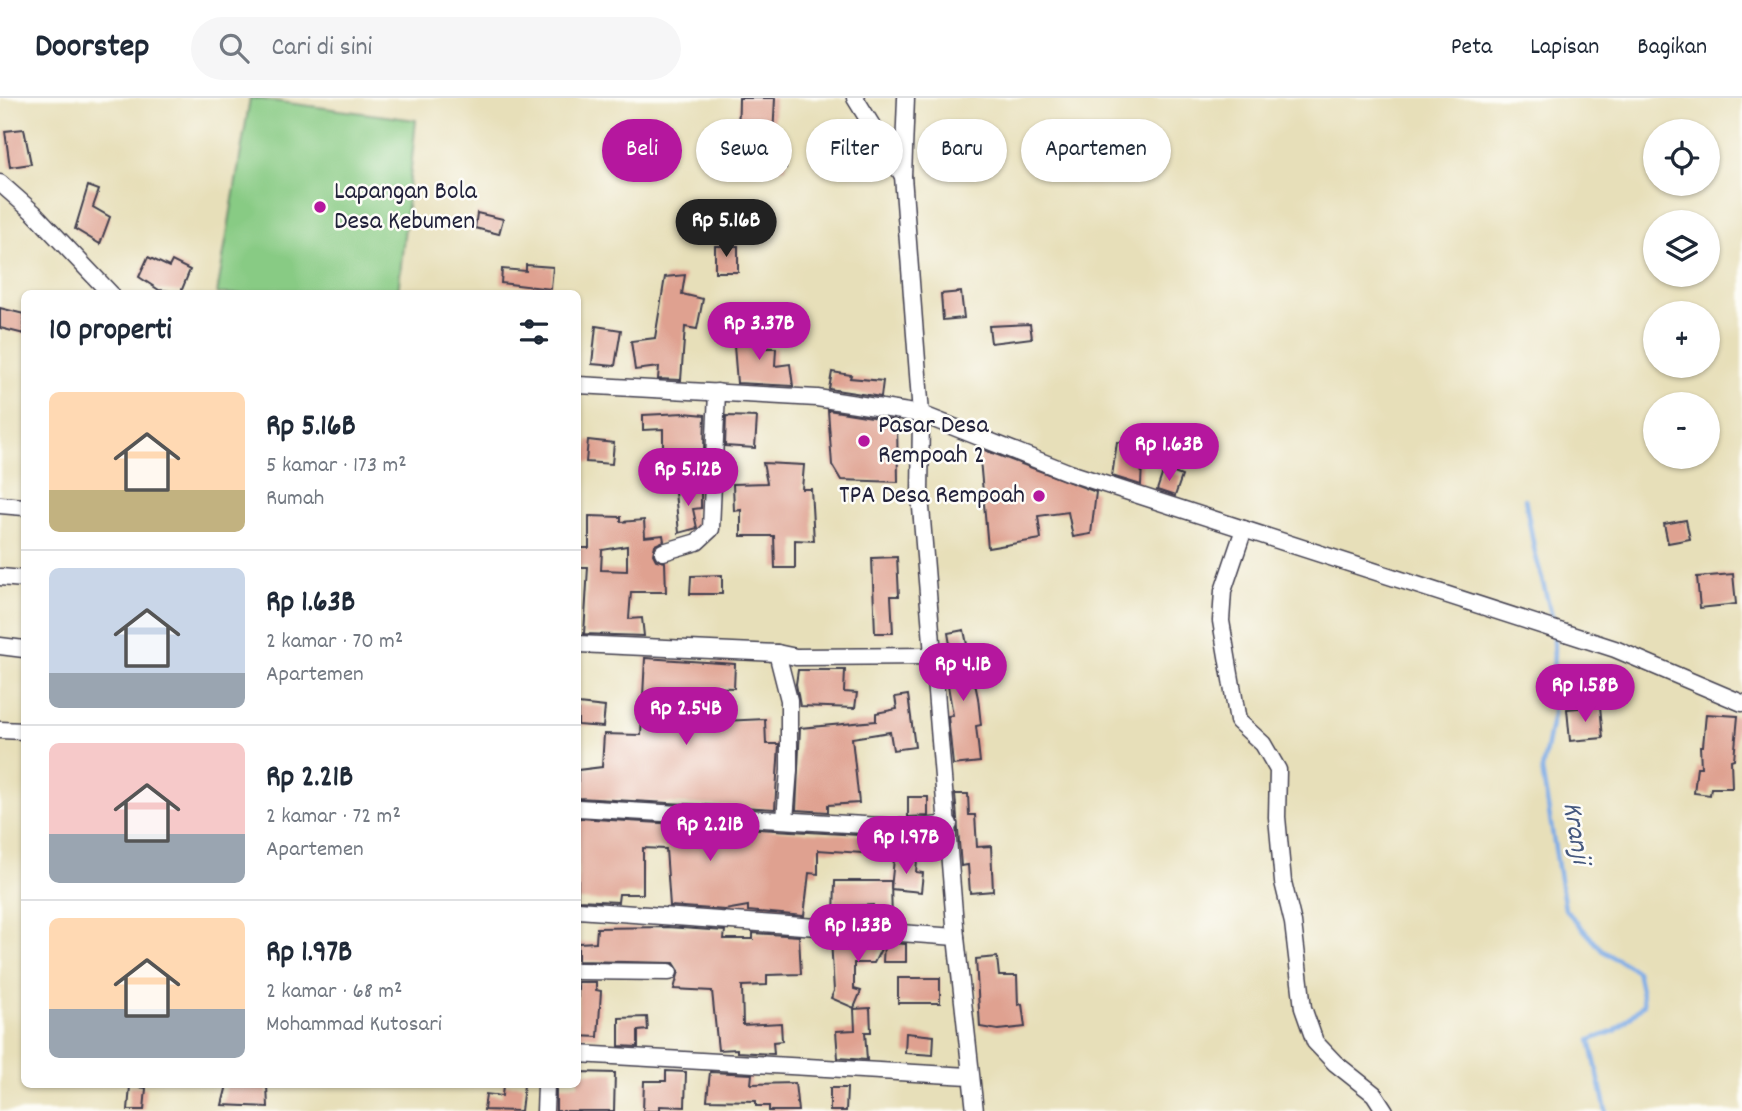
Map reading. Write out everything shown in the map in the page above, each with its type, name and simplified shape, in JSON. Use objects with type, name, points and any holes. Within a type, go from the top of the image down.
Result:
[{"type":"street","points":[[906,98],[903,176],[921,414],[920,495],[949,824],[956,937],[969,1076],[975,1111]]},
{"type":"street","points":[[861,100],[872,119]]},
{"type":"street","points":[[0,183],[34,212],[105,290]]},
{"type":"street","points":[[581,385],[817,398],[921,414],[1070,473],[1615,649],[1742,703]]},
{"type":"street","points":[[663,552],[697,542],[711,529],[718,391]]},
{"type":"street","points":[[0,505],[21,507]]},
{"type":"street","points":[[1244,529],[1223,591],[1221,621],[1238,721],[1262,744],[1278,770],[1277,817],[1283,882],[1293,923],[1303,1008],[1315,1042],[1335,1063],[1374,1094],[1385,1111]]},
{"type":"street","points":[[0,577],[21,579]]},
{"type":"street","points":[[581,643],[777,653],[796,657],[935,656]]},
{"type":"street","points":[[0,646],[21,649]]},
{"type":"street","points":[[777,653],[789,700],[789,770],[785,819]]},
{"type":"street","points":[[0,730],[21,731]]},
{"type":"street","points":[[581,808],[915,828],[949,824]]},
{"type":"street","points":[[581,910],[956,937]]},
{"type":"street","points":[[581,971],[669,972]]},
{"type":"street","points":[[581,1055],[969,1076]]},
{"type":"street","points":[[545,1111],[546,1088]]},
{"type":"green space","name":"Lapangan Bola Desa Kebumen","points":[[250,98],[416,120],[398,290],[218,290]]},
{"type":"building","points":[[739,98],[775,98],[774,119],[739,119]]},
{"type":"building","points":[[24,129],[31,164],[10,167],[5,131]]},
{"type":"building","points":[[88,186],[99,190],[93,207],[110,217],[100,244],[75,229]]},
{"type":"building","points":[[477,213],[503,219],[499,234],[475,228]]},
{"type":"building","points":[[715,246],[738,246],[738,272],[715,272]]},
{"type":"building","points":[[148,257],[169,267],[172,261],[190,270],[182,290],[159,290],[139,277]]},
{"type":"building","points":[[526,265],[553,267],[551,289],[501,283],[502,269],[526,271]]},
{"type":"building","points":[[685,275],[682,294],[703,299],[697,329],[685,327],[681,380],[658,379],[659,367],[635,370],[631,341],[655,338],[665,277]]},
{"type":"building","points":[[961,292],[964,318],[943,320],[941,294]]},
{"type":"building","points":[[0,308],[21,313],[21,333],[0,328]]},
{"type":"building","points":[[1030,324],[1032,338],[991,343],[989,326]]},
{"type":"building","points":[[596,326],[621,330],[615,366],[592,364]]},
{"type":"building","points":[[747,332],[749,337],[766,335],[767,348],[776,348],[775,366],[790,364],[793,386],[737,383],[733,333]]},
{"type":"building","points":[[832,372],[851,375],[850,378],[883,381],[881,397],[829,389]]},
{"type":"building","name":"Pasar Desa Rempoah 2","points":[[828,410],[897,421],[898,482],[841,480],[832,465]]},
{"type":"building","points":[[643,415],[705,415],[703,483],[694,483],[693,467],[663,466],[663,429],[643,430]]},
{"type":"building","points":[[726,416],[757,417],[755,448],[725,446]]},
{"type":"building","points":[[588,440],[614,443],[612,464],[586,462]]},
{"type":"building","points":[[1117,442],[1143,443],[1141,485],[1112,476]]},
{"type":"building","name":"TPA Desa Rempoah","points":[[979,448],[1096,492],[1091,534],[1073,537],[1068,512],[1038,516],[1041,539],[988,548]]},
{"type":"building","points":[[763,463],[804,465],[802,489],[811,489],[814,541],[795,540],[795,568],[775,568],[774,536],[741,536],[741,510],[734,511],[733,484],[767,483]]},
{"type":"building","points":[[1164,469],[1182,476],[1175,496],[1157,490]]},
{"type":"building","points":[[701,486],[701,508],[693,509],[697,528],[679,533],[675,492]]},
{"type":"building","points":[[589,516],[621,517],[621,522],[644,520],[645,537],[663,535],[664,541],[655,545],[653,554],[656,560],[665,562],[666,592],[631,592],[629,619],[642,618],[644,636],[584,634],[588,567],[581,567],[581,548],[589,548]],"holes":[[[627,546],[627,571],[601,570],[602,550]]]},
{"type":"building","points":[[1686,520],[1690,539],[1668,543],[1664,524]]},
{"type":"building","points":[[897,557],[899,596],[891,596],[893,633],[875,633],[872,558]]},
{"type":"building","points":[[1733,574],[1736,604],[1700,608],[1697,577]]},
{"type":"building","points":[[722,575],[722,594],[690,594],[691,576]]},
{"type":"building","points":[[964,630],[978,698],[981,725],[976,726],[980,762],[953,765],[948,716],[953,715],[945,668],[954,667],[948,633]]},
{"type":"building","points":[[645,658],[735,664],[734,688],[704,687],[702,722],[765,719],[766,744],[779,744],[775,809],[581,798],[581,770],[602,767],[604,734],[641,735]]},
{"type":"building","points":[[798,670],[845,670],[844,692],[857,693],[855,708],[800,706],[796,684]]},
{"type":"building","points":[[908,695],[915,747],[893,750],[890,732],[852,738],[859,803],[828,805],[828,812],[796,810],[800,728],[876,721],[876,713],[897,709],[895,697]]},
{"type":"building","points":[[581,704],[605,707],[603,727],[581,725]]},
{"type":"building","points":[[1600,706],[1603,738],[1570,741],[1567,709]]},
{"type":"building","points":[[1706,714],[1738,716],[1734,759],[1731,760],[1732,788],[1711,788],[1710,795],[1694,793],[1697,767],[1701,767],[1700,746],[1703,746]]},
{"type":"building","points":[[955,794],[968,794],[969,815],[975,815],[977,847],[991,846],[993,891],[970,893],[968,865],[961,866]]},
{"type":"building","points":[[908,797],[928,797],[928,816],[908,817]]},
{"type":"building","points":[[581,818],[892,837],[892,855],[818,850],[818,874],[809,873],[804,916],[748,911],[748,906],[725,910],[670,906],[666,849],[643,848],[643,894],[619,894],[618,902],[581,900]]},
{"type":"building","points":[[894,859],[917,861],[916,872],[923,873],[921,892],[891,889]]},
{"type":"building","points":[[835,881],[891,881],[892,922],[873,921],[873,905],[851,906],[851,919],[834,918]]},
{"type":"building","points":[[667,927],[725,931],[724,939],[753,939],[753,933],[799,936],[801,974],[767,975],[767,985],[742,986],[743,1025],[781,1023],[782,1041],[773,1042],[774,1054],[737,1052],[737,1049],[718,1050],[712,991],[674,989],[679,971],[674,963],[581,961],[581,943],[596,942],[597,928]]},
{"type":"building","points":[[831,939],[906,944],[906,962],[883,962],[884,943],[874,963],[854,963],[854,989],[861,991],[854,1008],[831,998],[834,991]]},
{"type":"building","points":[[997,957],[999,976],[1017,976],[1018,1005],[1022,1004],[1025,1027],[998,1030],[980,1027],[976,959]]},
{"type":"building","points":[[898,978],[940,978],[940,1003],[898,1003]]},
{"type":"building","points":[[581,982],[596,982],[596,990],[601,991],[598,1037],[581,1036]]},
{"type":"building","points":[[870,1008],[871,1032],[865,1032],[867,1060],[838,1058],[836,1031],[855,1030],[854,1009]]},
{"type":"building","points":[[647,1017],[648,1030],[638,1031],[638,1047],[619,1046],[619,1018]]},
{"type":"building","points":[[906,1033],[934,1036],[933,1055],[905,1053]]},
{"type":"building","points":[[666,1071],[686,1072],[685,1107],[660,1106],[660,1111],[643,1111],[644,1081],[666,1081]]},
{"type":"building","points":[[581,1072],[615,1073],[614,1111],[556,1111],[556,1088],[581,1088]]},
{"type":"building","points":[[710,1072],[752,1074],[751,1084],[795,1083],[798,1111],[769,1111],[769,1106],[756,1106],[756,1101],[707,1100]]},
{"type":"building","points":[[130,1088],[146,1088],[144,1110],[128,1110]]},
{"type":"building","points":[[226,1088],[267,1088],[268,1107],[222,1105]]},
{"type":"building","points":[[503,1088],[524,1088],[521,1111],[484,1110],[486,1094],[502,1096]]},
{"type":"building","points":[[830,1088],[847,1088],[846,1111],[830,1111]]},
{"type":"waterway","name":"Kranji","points":[[1525,499],[1535,553],[1554,624]]},
{"type":"waterway","name":"Kranji","points":[[1554,633],[1553,714],[1542,770],[1565,909],[1603,951],[1637,971],[1644,1004],[1615,1031],[1590,1040],[1606,1111]]},
{"type":"place","name":"Lapangan Bola Desa Kebumen","points":[[320,207]]},
{"type":"place","name":"Pasar Desa Rempoah 2","points":[[864,441]]},
{"type":"place","name":"TPA Desa Rempoah","points":[[1039,496]]}]
